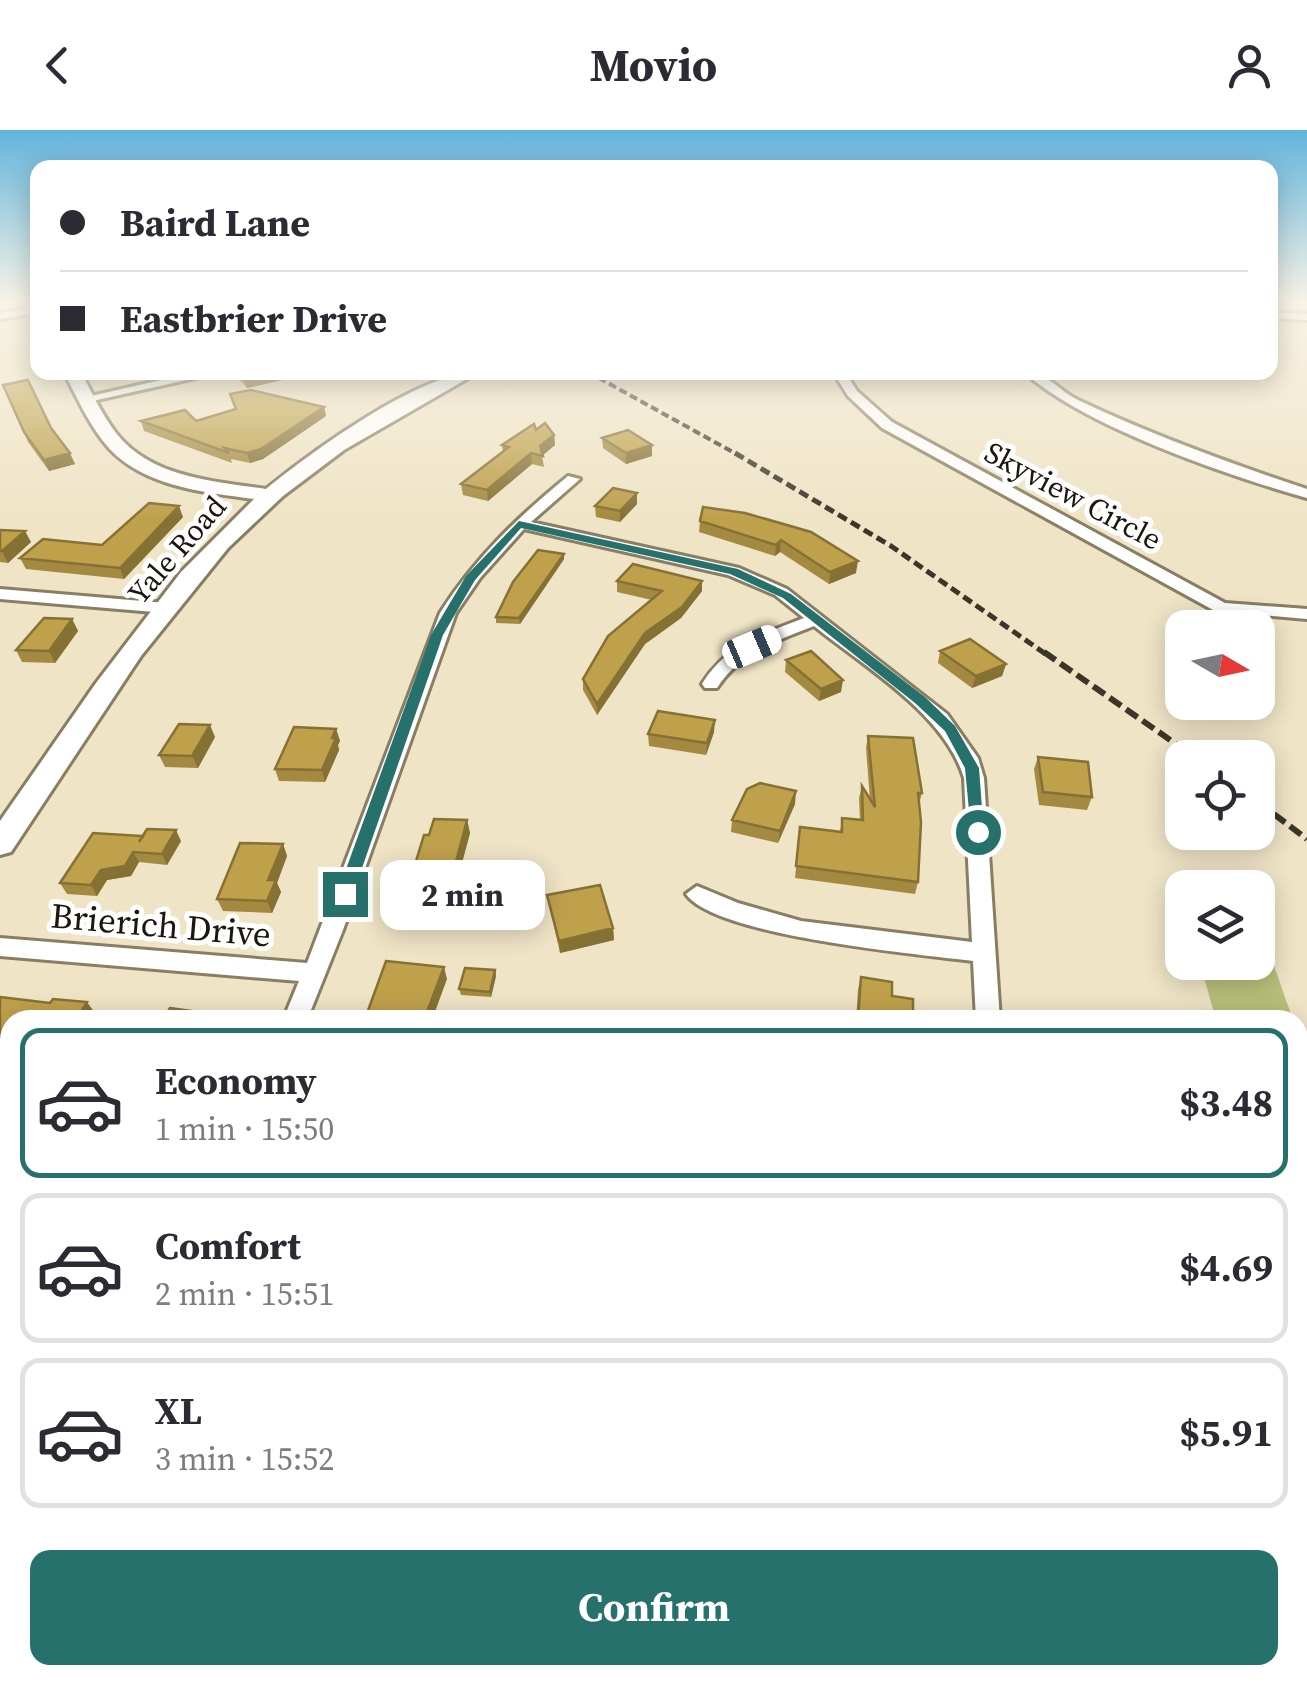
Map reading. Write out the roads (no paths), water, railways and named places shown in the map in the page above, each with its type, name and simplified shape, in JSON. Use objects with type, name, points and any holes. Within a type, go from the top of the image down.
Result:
[{"type":"main road","points":[[77,380],[117,446],[150,468],[272,496]]},
{"type":"main road","name":"Yale Road","points":[[0,844],[166,608],[220,542],[272,496],[382,419],[456,380]]},
{"type":"street","points":[[88,398],[177,380]]},
{"type":"street","name":"Skyview Circle","points":[[844,380],[852,393],[887,425],[1221,608],[1307,614]]},
{"type":"street","points":[[1040,380],[1058,394],[1120,423],[1241,474],[1307,494]]},
{"type":"street","points":[[299,1010],[316,973],[437,635],[470,579],[519,524],[573,479]]},
{"type":"street","points":[[519,524],[744,574],[781,592],[940,718],[968,758],[976,792],[988,1010]]},
{"type":"street","points":[[0,594],[166,608]]},
{"type":"street","points":[[711,684],[722,666],[734,657],[817,619]]},
{"type":"street","points":[[697,894],[736,913],[773,924],[985,953]]},
{"type":"street","name":"Brierich Drive","points":[[0,947],[316,973]]},
{"type":"railway","points":[[602,380],[740,456]]},
{"type":"railway","points":[[735,453],[891,546],[1047,655]]},
{"type":"railway","points":[[1044,652],[1170,740]]},
{"type":"railway","points":[[1275,815],[1307,839]]}]
